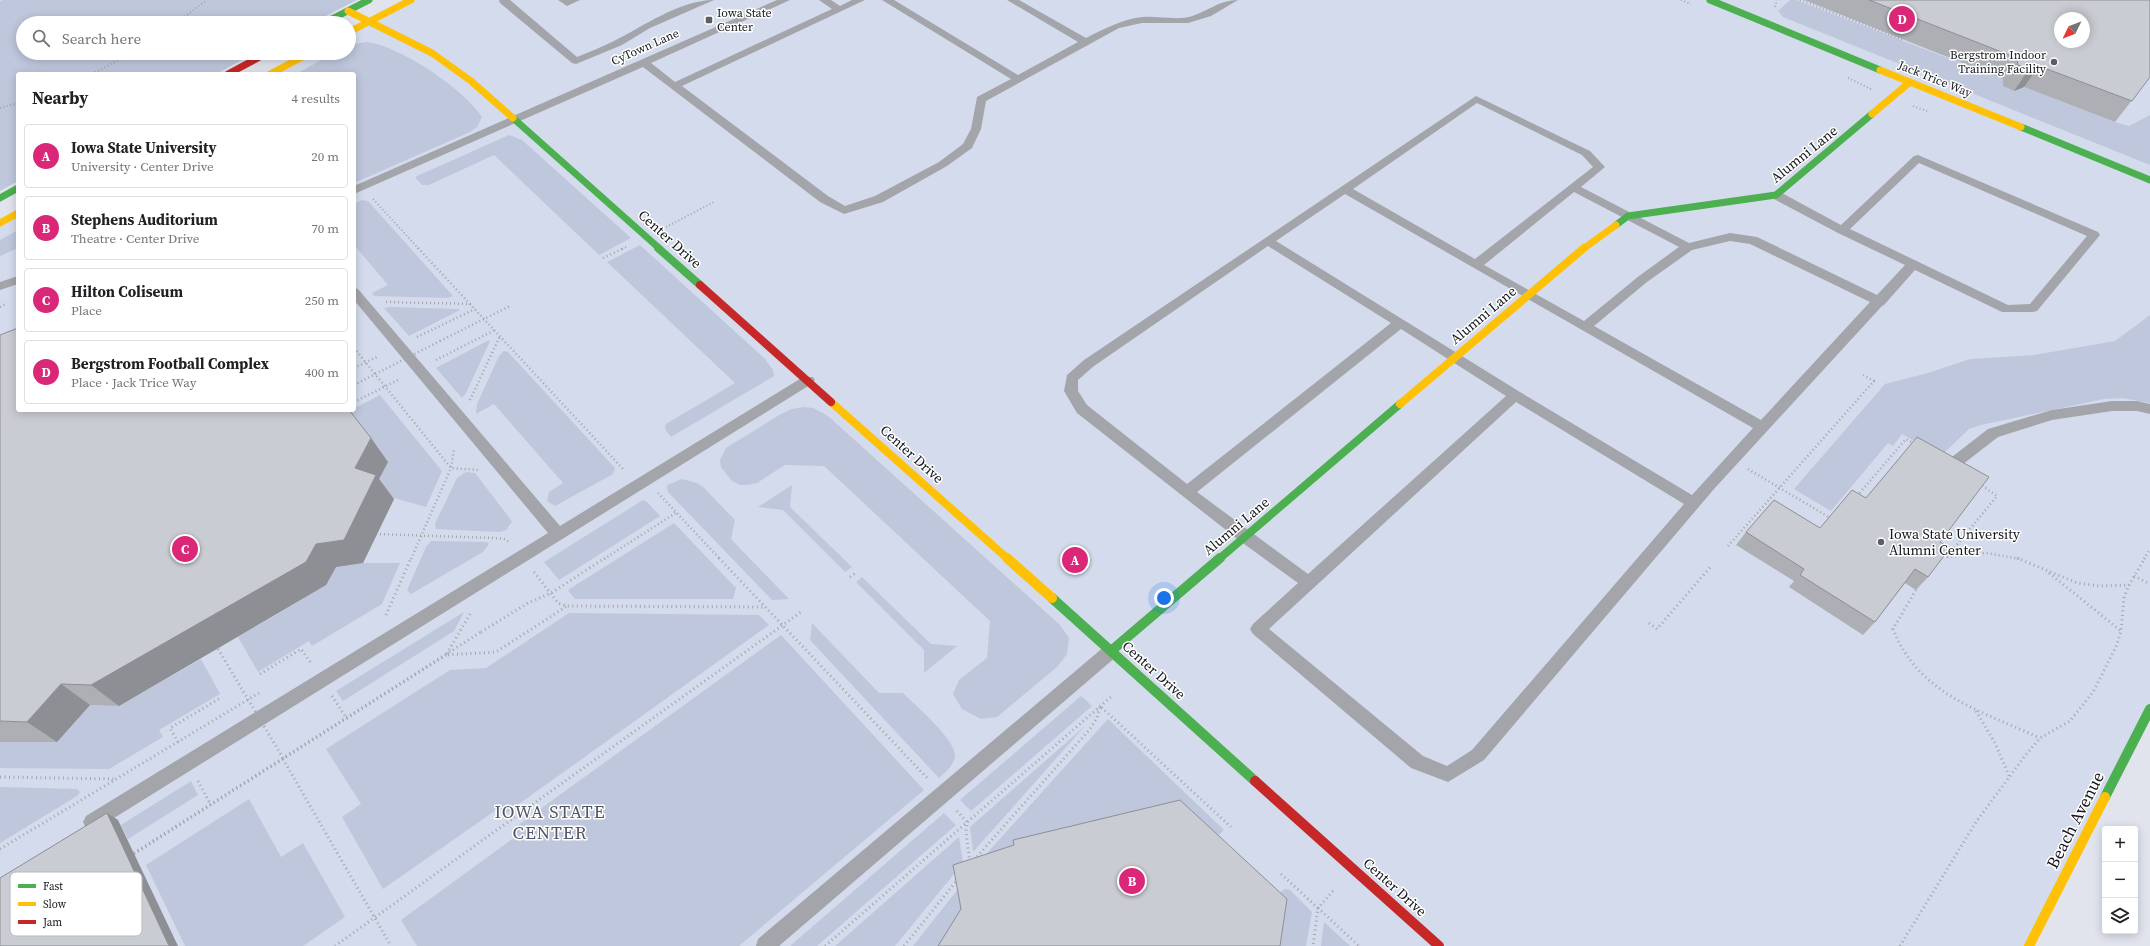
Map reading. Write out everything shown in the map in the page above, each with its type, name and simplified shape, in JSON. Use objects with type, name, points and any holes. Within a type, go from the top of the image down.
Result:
[{"type":"street","points":[[337,16],[369,0]]},
{"type":"street","points":[[356,28],[412,0]]},
{"type":"street","name":"Jack Trice Way","points":[[1710,0],[2150,180]]},
{"type":"street","name":"Center Drive","points":[[348,10],[432,53],[452,66],[515,119],[1439,946]]},
{"type":"street","points":[[232,72],[254,60]]},
{"type":"street","points":[[274,72],[297,60]]},
{"type":"street","name":"Alumni Lane","points":[[1111,651],[1576,254],[1628,216],[1776,195],[1910,82]]},
{"type":"street","points":[[0,198],[16,189]]},
{"type":"street","points":[[0,223],[16,214]]},
{"type":"street","name":"Beach Avenue","points":[[2029,946],[2150,709]]},
{"type":"lane","points":[[505,0],[503,1],[576,61],[618,43],[647,26],[710,0]]},
{"type":"lane","points":[[563,0],[567,3],[575,0]]},
{"type":"lane","name":"CyTown Lane","points":[[356,189],[785,0]]},
{"type":"lane","points":[[824,0],[839,9]]},
{"type":"lane","points":[[674,86],[860,0]]},
{"type":"lane","points":[[887,0],[1018,79]]},
{"type":"lane","points":[[1012,0],[1085,42]]},
{"type":"lane","points":[[643,62],[824,199],[844,210],[879,199],[943,164],[968,146],[976,129],[981,99],[1085,42],[1126,22],[1142,20],[1188,20],[1208,14],[1233,0]]},
{"type":"lane","points":[[1309,584],[1244,537],[1082,409],[1071,391],[1072,378],[1090,363],[1476,99],[1586,153],[1598,167],[1476,265]]},
{"type":"lane","points":[[1776,195],[1842,230],[2006,309],[2033,308],[2094,235],[1918,158],[1842,230]]},
{"type":"lane","points":[[1573,187],[1688,247]]},
{"type":"lane","points":[[1345,189],[1528,295],[1763,427]]},
{"type":"lane","points":[[1586,327],[1643,279],[1688,247],[1730,237],[1753,240],[1880,302]]},
{"type":"lane","points":[[1268,241],[1515,396],[1694,503]]},
{"type":"lane","points":[[1515,396],[1258,629],[1416,762],[1448,774],[1478,755],[1694,503],[1880,302],[1913,264]]},
{"type":"lane","points":[[0,286],[16,281]]},
{"type":"lane","points":[[356,294],[558,534]]},
{"type":"lane","points":[[1187,492],[1400,323]]},
{"type":"lane","points":[[81,829],[808,380]]},
{"type":"lane","points":[[1953,464],[1993,433],[2052,415],[2112,406],[2136,406],[2150,409]]},
{"type":"lane","points":[[765,946],[1111,651]]},
{"type":"path","points":[[185,16],[207,0]]},
{"type":"path","points":[[1800,0],[1903,40]]},
{"type":"path","points":[[96,72],[119,60]]},
{"type":"path","points":[[0,108],[16,104]]},
{"type":"path","points":[[369,194],[624,470]]},
{"type":"path","points":[[664,228],[714,202]]},
{"type":"path","points":[[603,258],[626,247]]},
{"type":"path","points":[[378,302],[471,304]]},
{"type":"path","points":[[356,384],[510,306]]},
{"type":"path","points":[[411,340],[475,309]]},
{"type":"path","points":[[430,363],[495,330]]},
{"type":"path","points":[[467,406],[500,336]]},
{"type":"path","points":[[356,350],[451,468]]},
{"type":"path","points":[[356,367],[378,356]]},
{"type":"path","points":[[1728,546],[1874,381],[1863,375]]},
{"type":"path","points":[[356,401],[398,380]]},
{"type":"path","points":[[1855,498],[1906,439],[1919,446]]},
{"type":"path","points":[[386,615],[423,535],[451,468],[454,449]]},
{"type":"path","points":[[1953,464],[1997,496],[1946,557],[1969,552],[1986,552],[2024,560],[2071,582],[2111,587],[2129,585]]},
{"type":"path","points":[[1745,467],[1835,521]]},
{"type":"path","points":[[451,468],[473,468],[480,471]]},
{"type":"path","points":[[657,491],[933,785]]},
{"type":"path","points":[[476,610],[469,614],[446,655],[283,759],[134,853],[211,805],[283,759],[481,632],[528,603],[551,593],[677,512]]},
{"type":"path","points":[[376,534],[500,538],[508,541]]},
{"type":"path","points":[[1900,946],[1976,822],[2040,738],[2070,721],[2084,705],[2107,668],[2116,647],[2121,631],[2124,598],[2129,585],[2150,549]]},
{"type":"path","points":[[1649,623],[1657,629],[1712,565]]},
{"type":"path","points":[[531,569],[558,603],[567,606],[766,607]]},
{"type":"path","points":[[2044,569],[2121,631]]},
{"type":"path","points":[[850,576],[856,572]]},
{"type":"path","points":[[528,578],[535,574]]},
{"type":"path","points":[[2134,576],[2150,584]]},
{"type":"path","points":[[1916,590],[1893,629],[1908,659],[1929,680],[1951,696],[1975,710],[2040,738]]},
{"type":"path","points":[[446,655],[496,652],[567,606]]},
{"type":"path","points":[[335,946],[801,612]]},
{"type":"path","points":[[218,648],[391,946]]},
{"type":"path","points":[[260,674],[301,649],[310,662]]},
{"type":"path","points":[[331,694],[346,719]]},
{"type":"path","points":[[825,946],[1112,696]]},
{"type":"path","points":[[180,746],[170,728],[222,697]]},
{"type":"path","points":[[1100,706],[1231,827]]},
{"type":"path","points":[[965,870],[1090,729],[1097,718],[1100,706]]},
{"type":"path","points":[[1975,710],[1995,743],[2010,778]]},
{"type":"path","points":[[0,777],[115,779]]},
{"type":"path","points":[[196,777],[211,805]]},
{"type":"path","points":[[953,806],[967,822],[966,831],[970,871]]},
{"type":"path","points":[[1281,874],[1359,946]]},
{"type":"path","points":[[904,946],[960,876]]},
{"type":"path","points":[[1312,946],[1318,908],[1333,891]]},
{"type":"shaded area","points":[[357,0],[326,16],[16,16],[16,60],[242,60],[220,72],[16,72],[16,182],[0,191],[0,1]]},
{"type":"shaded area","points":[[411,0],[2150,0],[2150,709],[2029,946],[0,946],[0,223],[16,214],[16,412],[356,412],[356,72],[274,72],[297,60],[356,60],[356,28]]},
{"type":"shaded area","points":[[1790,0],[1796,0],[2003,79],[2003,86],[2014,91],[2024,87],[2129,126],[2150,115],[2150,165],[1783,17],[1778,11]]},
{"type":"shaded area","points":[[367,42],[381,45],[396,51],[430,70],[461,94],[473,106],[482,117],[477,127],[470,132],[356,182],[356,72],[300,72],[321,60],[356,60],[356,44]]},
{"type":"shaded area","points":[[509,135],[522,140],[631,238],[599,255],[494,155],[429,185],[422,185],[415,177]]},
{"type":"shaded area","points":[[362,200],[368,201],[453,296],[447,298],[374,296],[372,293],[388,285],[356,247],[356,203]]},
{"type":"shaded area","points":[[16,231],[16,249],[0,256],[0,240]]},
{"type":"shaded area","points":[[640,245],[765,359],[773,370],[774,376],[671,437],[665,429],[666,424],[735,383],[607,262]]},
{"type":"shaded area","points":[[384,308],[460,310],[409,336]]},
{"type":"shaded area","points":[[2150,315],[2150,403],[2122,398],[2104,399],[1981,425],[1969,429],[1943,454],[1939,455],[1902,434],[1893,446],[1888,443],[1831,511],[1794,489],[1885,384],[1928,373],[1970,359],[2034,355],[2115,341]]},
{"type":"shaded area","points":[[489,340],[490,341],[466,393],[462,398],[436,368]]},
{"type":"shaded area","points":[[504,351],[508,352],[615,468],[613,474],[555,506],[547,501],[549,492],[563,483],[494,404],[476,414],[477,404],[499,356]]},
{"type":"shaded area","points":[[380,395],[442,471],[426,507],[373,492],[347,412],[356,412],[356,407]]},
{"type":"shaded area","points":[[804,407],[813,408],[828,416],[1060,625],[1069,638],[1067,654],[1057,667],[997,717],[981,719],[962,709],[953,694],[959,680],[987,658],[990,621],[824,466],[785,465],[757,483],[747,485],[740,485],[732,481],[721,467],[720,460],[726,448],[781,414],[792,409]]},
{"type":"shaded area","points":[[466,472],[475,473],[508,516],[512,522],[506,530],[500,532],[436,529],[435,524],[457,478]]},
{"type":"shaded area","points":[[682,479],[697,483],[703,487],[735,520],[731,539],[789,599],[772,600],[668,492],[667,485]]},
{"type":"shaded area","points":[[792,485],[790,507],[852,567],[845,572],[783,510],[758,507]]},
{"type":"shaded area","points":[[643,500],[648,503],[660,516],[559,580],[544,562]]},
{"type":"shaded area","points":[[674,523],[736,588],[733,599],[575,599],[568,590]]},
{"type":"shaded area","points":[[431,541],[487,542],[489,544],[483,552],[411,594],[407,590],[426,547]]},
{"type":"shaded area","points":[[363,563],[400,563],[382,604],[312,646],[309,641],[258,672],[238,637],[326,585],[336,567]]},
{"type":"shaded area","points":[[862,577],[931,644],[957,646],[924,673],[924,650],[856,582]]},
{"type":"shaded area","points":[[464,612],[454,631],[343,701],[336,691]]},
{"type":"shaded area","points":[[569,613],[759,615],[769,625],[505,814],[499,808],[383,889],[342,817],[361,804],[326,749],[450,670],[486,668]]},
{"type":"shaded area","points":[[812,623],[879,693],[903,693],[941,731],[953,748],[955,758],[952,765],[939,778],[810,640]]},
{"type":"shaded area","points":[[781,635],[924,790],[739,946],[417,946],[401,920],[518,835],[514,828]]},
{"type":"shaded area","points":[[201,659],[220,694],[159,730],[163,737],[109,769],[0,768],[0,741],[57,742],[90,705],[119,706]]},
{"type":"shaded area","points":[[1081,696],[1092,706],[971,811],[960,800]]},
{"type":"shaded area","points":[[1108,719],[1224,830],[1211,843],[980,861]]},
{"type":"shaded area","points":[[1085,726],[973,852],[970,827]]},
{"type":"shaded area","points":[[191,781],[198,795],[128,839],[121,825]]},
{"type":"shaded area","points":[[0,787],[77,789],[80,792],[77,796],[0,843]]},
{"type":"shaded area","points":[[249,799],[281,857],[303,843],[345,917],[303,946],[185,946],[146,865]]},
{"type":"shaded area","points":[[944,813],[956,825],[817,946],[790,946]]},
{"type":"shaded area","points":[[959,837],[963,863],[895,946],[835,946]]},
{"type":"shaded area","points":[[958,889],[965,926],[952,946],[913,946]]},
{"type":"shaded area","points":[[1285,889],[1290,890],[1312,912],[1306,946],[1276,946],[1278,894]]},
{"type":"shaded area","points":[[1324,922],[1350,946],[1321,946]]},
{"type":"building","name":"Bergstrom Indoor Training Facility","points":[[1869,0],[2150,0],[2150,77],[2132,101],[2039,66],[2029,69],[2018,65],[2017,58]]},
{"type":"building","points":[[16,329],[16,412],[351,412],[371,438],[355,468],[376,475],[344,540],[316,544],[306,562],[91,685],[61,684],[27,722],[0,721],[0,335]]},
{"type":"building","name":"Iowa State University Alumni Center","points":[[1917,437],[1989,477],[1940,542],[1950,548],[1928,577],[1915,569],[1875,622],[1800,575],[1804,569],[1746,532],[1774,500],[1820,528],[1852,490],[1866,498]]},
{"type":"building","points":[[1180,800],[1287,899],[1280,946],[938,946],[961,909],[953,865],[1014,845],[1013,840]]},
{"type":"building","points":[[107,813],[135,872],[10,872],[10,936],[142,936],[142,888],[169,946],[0,946],[0,878]]},
{"type":"traffic: fast","points":[[338,16],[369,0]]},
{"type":"traffic: fast","points":[[1710,0],[1880,70]]},
{"type":"traffic: fast","points":[[1616,225],[1628,216],[1776,195],[1872,114]]},
{"type":"traffic: fast","points":[[513,118],[700,285]]},
{"type":"traffic: fast","points":[[2021,127],[2150,180]]},
{"type":"traffic: fast","points":[[0,198],[16,189]]},
{"type":"traffic: fast","points":[[1111,651],[1400,404]]},
{"type":"traffic: fast","points":[[1052,598],[1255,781]]},
{"type":"traffic: fast","points":[[2105,797],[2150,709]]},
{"type":"traffic: slow","points":[[356,28],[411,0]]},
{"type":"traffic: slow","points":[[348,11],[432,53],[471,81],[513,118]]},
{"type":"traffic: slow","points":[[274,72],[297,60]]},
{"type":"traffic: slow","points":[[1880,70],[2021,127]]},
{"type":"traffic: slow","points":[[1872,114],[1910,82]]},
{"type":"traffic: slow","points":[[0,223],[16,214]]},
{"type":"traffic: slow","points":[[1400,404],[1576,254],[1616,225]]},
{"type":"traffic: slow","points":[[831,402],[1052,598]]},
{"type":"traffic: slow","points":[[2029,946],[2105,797]]},
{"type":"traffic: jam","points":[[232,72],[254,60]]},
{"type":"traffic: jam","points":[[700,285],[831,402]]},
{"type":"traffic: jam","points":[[1255,781],[1439,946]]},
{"type":"place","name":"Bergstrom Football Complex","points":[[1902,19]]},
{"type":"place","name":"Iowa State Center","points":[[709,20]]},
{"type":"place","name":"Bergstrom Indoor Training Facility","points":[[2054,62]]},
{"type":"place","name":"Iowa State University Alumni Center","points":[[1881,542]]},
{"type":"place","name":"Hilton Coliseum","points":[[185,549]]},
{"type":"place","name":"Iowa State University","points":[[1075,560]]},
{"type":"place","name":"Stephens Auditorium","points":[[1132,881]]},
{"type":"district","name":"IOWA STATE CENTER","points":[[550,821]]}]
